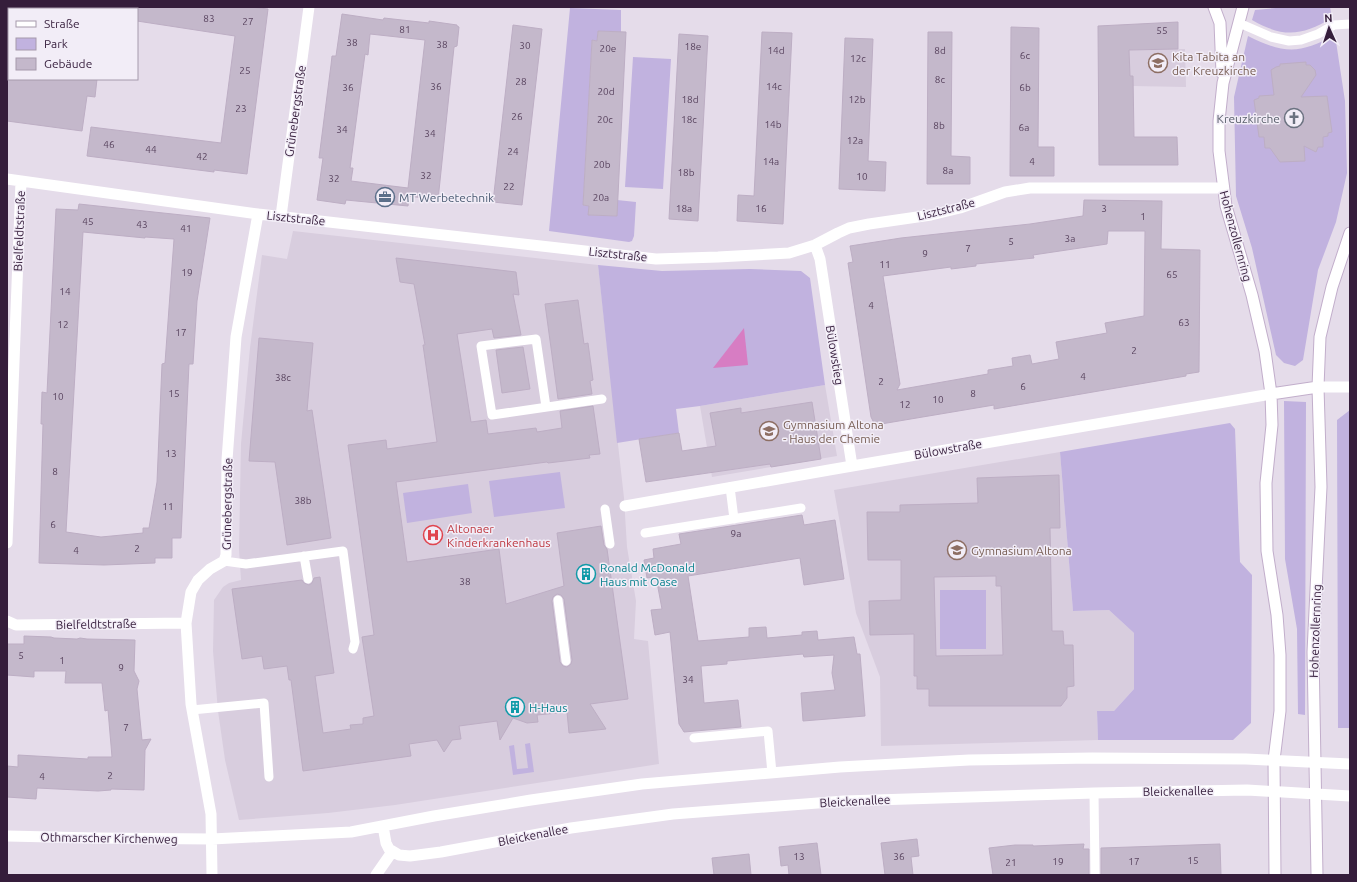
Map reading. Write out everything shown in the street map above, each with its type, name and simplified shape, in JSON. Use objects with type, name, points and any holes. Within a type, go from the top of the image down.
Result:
[{"type":"street","name":"Grünebergstraße","points":[[281,216],[309,7]]},
{"type":"street","points":[[1214,7],[1220,23],[1223,83]]},
{"type":"street","name":"Hohenzollernring","points":[[1243,7],[1223,83],[1219,121],[1219,152],[1226,206],[1252,295],[1265,351],[1271,394],[1272,425],[1266,483],[1268,551],[1277,615],[1280,655],[1280,711],[1274,760],[1276,875]]},
{"type":"street","name":"Lisztstraße","points":[[7,179],[258,214],[656,259],[789,253],[815,245],[838,232],[849,228],[931,215],[960,208],[1006,192],[1030,188],[1223,188]]},
{"type":"street","name":"Bielfeldtstraße","points":[[7,544],[21,181]]},
{"type":"street","name":"Grünebergstraße","points":[[212,875],[211,814],[192,710],[186,623],[191,592],[198,580],[210,569],[224,561],[226,555],[227,460],[236,337],[258,214]]},
{"type":"street","name":"Hohenzollernring","points":[[1317,875],[1312,652],[1321,487],[1318,387],[1320,337],[1329,296],[1350,233]]},
{"type":"street","name":"Bülowstieg","points":[[815,245],[820,259],[852,466]]},
{"type":"street","points":[[1271,394],[1318,387],[1350,387]]},
{"type":"street","name":"Bülowstraße","points":[[625,506],[1271,394]]},
{"type":"street","name":"Bielfeldtstraße","points":[[7,621],[16,625],[186,623]]},
{"type":"street","points":[[212,839],[351,832],[434,816],[531,800],[642,784],[840,767],[970,760],[1092,758],[1274,760],[1350,764]]},
{"type":"street","name":"Bleickenallee","points":[[392,852],[404,856],[441,852],[572,828],[673,814],[844,801],[1247,790],[1350,796]]},
{"type":"street","points":[[376,875],[392,852],[386,843],[383,826]]},
{"type":"street","name":"Othmarscher Kirchenweg","points":[[7,836],[212,839]]},
{"type":"lane","points":[[1239,23],[1272,37],[1289,41],[1301,40],[1318,34],[1334,25],[1350,24]]},
{"type":"lane","points":[[546,407],[536,339],[481,346],[492,415],[602,399]]},
{"type":"lane","points":[[730,487],[734,519]]},
{"type":"lane","points":[[645,533],[801,508]]},
{"type":"lane","points":[[605,509],[610,544]]},
{"type":"lane","points":[[224,561],[246,564],[343,551],[355,642],[353,649]]},
{"type":"lane","points":[[304,556],[308,579]]},
{"type":"lane","points":[[558,600],[566,660]]},
{"type":"lane","points":[[192,710],[264,703],[269,777]]},
{"type":"lane","points":[[694,738],[768,731],[772,773]]},
{"type":"lane","points":[[1094,793],[1095,875]]},
{"type":"shaded area","name":"Kita Tabita an der Kreuzkirche","points":[[1185,49],[1186,87],[1133,86],[1130,76],[1129,50]]},
{"type":"shaded area","name":"Altonaer Kinderkrankenhaus","points":[[293,231],[598,265],[624,498],[627,547],[636,601],[634,639],[648,641],[659,764],[395,805],[328,813],[239,820],[225,760],[218,711],[213,651],[214,600],[223,587],[229,583],[241,580],[239,549],[241,444],[250,348],[262,255],[287,259]]},
{"type":"shaded area","points":[[744,328],[748,365],[713,368]]},
{"type":"shaded area","name":"Gymnasium Altona - Haus der Chemie","points":[[825,385],[837,456],[712,477],[700,406]]},
{"type":"shaded area","name":"Gymnasium Altona","points":[[1060,452],[1073,611],[1109,610],[1134,633],[1134,689],[1114,711],[1097,711],[1098,740],[881,746],[880,677],[856,613],[834,490]]},
{"type":"green space","points":[[1287,7],[1330,7],[1332,18],[1311,28],[1292,32],[1273,30],[1252,20],[1255,10]]},
{"type":"green space","points":[[570,8],[621,10],[621,32],[598,31],[597,41],[592,40],[583,205],[589,206],[589,215],[616,216],[617,200],[636,202],[634,236],[632,241],[629,242],[549,231]]},
{"type":"green space","points":[[1335,35],[1345,101],[1347,173],[1336,222],[1318,270],[1303,360],[1295,366],[1284,363],[1276,355],[1252,248],[1236,196],[1234,97],[1248,36],[1282,49],[1292,49],[1312,46]]},
{"type":"green space","points":[[633,57],[671,59],[663,189],[625,187]]},
{"type":"green space","points":[[598,265],[662,271],[750,269],[801,271],[810,278],[825,385],[676,409],[679,433],[617,443]]},
{"type":"green space","points":[[1284,401],[1306,402],[1305,715],[1298,714],[1297,629],[1285,559]]},
{"type":"green space","points":[[1350,410],[1350,728],[1338,728],[1337,420]]},
{"type":"green space","points":[[1230,423],[1235,429],[1240,562],[1252,575],[1251,723],[1233,740],[1098,740],[1097,711],[1114,711],[1134,689],[1134,633],[1109,610],[1073,611],[1060,452]]},
{"type":"green space","points":[[560,472],[565,508],[494,517],[489,481]]},
{"type":"green space","points":[[468,484],[472,513],[407,523],[403,493]]},
{"type":"green space","points":[[940,590],[986,590],[986,649],[940,649]]},
{"type":"green space","points":[[530,743],[534,772],[513,775],[509,746],[514,745],[517,769],[528,768],[525,744]]},
{"type":"building","points":[[251,7],[268,9],[247,174],[214,170],[214,172],[87,156],[91,127],[221,143],[235,36],[138,21],[137,8]]},
{"type":"building","points":[[342,14],[383,20],[384,18],[429,23],[429,21],[457,25],[459,27],[457,46],[454,47],[438,200],[409,196],[408,206],[346,200],[345,204],[317,200],[323,158],[319,158],[332,56],[336,56]],"holes":[[[370,34],[425,40],[408,188],[351,181],[353,168],[350,168],[365,54],[368,55]]]},
{"type":"building","points":[[1178,22],[1178,49],[1129,50],[1130,76],[1133,76],[1134,137],[1177,137],[1178,165],[1099,165],[1098,26]]},
{"type":"building","points":[[513,25],[542,29],[522,205],[493,202]]},
{"type":"building","points":[[1011,27],[1039,28],[1038,147],[1054,147],[1054,176],[1010,176]]},
{"type":"building","points":[[598,31],[626,32],[617,216],[588,215],[589,206],[583,205],[592,40],[597,41]]},
{"type":"building","points":[[762,32],[792,33],[783,224],[737,221],[738,195],[754,196]]},
{"type":"building","points":[[928,32],[952,32],[951,156],[970,157],[970,184],[927,184]]},
{"type":"building","points":[[679,34],[708,36],[698,221],[669,219]]},
{"type":"building","points":[[845,38],[873,39],[868,161],[886,162],[885,191],[839,189]]},
{"type":"building","name":"Kreuzkirche","points":[[1306,62],[1306,65],[1310,65],[1315,70],[1316,75],[1301,97],[1327,96],[1332,132],[1328,133],[1328,136],[1323,137],[1323,147],[1318,147],[1316,152],[1304,146],[1305,161],[1280,162],[1270,148],[1265,148],[1264,137],[1259,137],[1254,100],[1259,98],[1259,96],[1274,95],[1271,70],[1280,66],[1280,64]]},
{"type":"building","points":[[7,79],[97,80],[95,97],[87,96],[82,131],[7,121]]},
{"type":"building","points":[[1084,200],[1162,201],[1161,249],[1200,250],[1199,372],[1186,374],[1186,376],[994,409],[994,405],[875,425],[871,417],[848,263],[853,262],[850,246],[901,238],[1030,224],[1083,216]],"holes":[[[1108,231],[1145,231],[1144,316],[1105,323],[1107,333],[1056,342],[1059,359],[1032,364],[1030,355],[1012,358],[1013,366],[988,370],[988,374],[897,390],[900,384],[883,276],[1034,258],[1033,255],[1107,244]]]},
{"type":"building","points":[[79,204],[210,218],[197,301],[193,364],[189,364],[181,538],[172,538],[172,558],[155,558],[155,563],[104,565],[39,563],[43,424],[41,424],[42,392],[47,393],[56,209],[78,210]],"holes":[[[83,232],[145,238],[174,239],[165,363],[162,364],[157,482],[149,528],[143,528],[143,533],[101,537],[66,532]]]},
{"type":"building","points":[[396,258],[516,272],[519,295],[513,294],[521,335],[494,338],[492,329],[457,334],[471,422],[486,420],[488,434],[536,428],[537,432],[562,428],[560,411],[593,406],[600,454],[589,455],[590,458],[547,462],[396,482],[407,562],[499,549],[506,604],[564,586],[557,533],[601,526],[604,545],[607,549],[628,699],[590,704],[606,729],[569,733],[567,712],[537,715],[538,722],[527,723],[513,718],[500,740],[497,721],[459,726],[461,739],[452,740],[444,752],[437,740],[409,744],[411,756],[303,771],[291,680],[289,680],[287,666],[264,669],[262,656],[242,659],[232,589],[302,580],[304,583],[309,585],[312,583],[314,578],[320,577],[334,673],[315,676],[323,733],[351,729],[350,725],[363,724],[363,718],[374,716],[362,637],[374,635],[348,445],[386,440],[387,449],[437,442],[423,345],[425,345],[414,284],[400,282]],"holes":[[[557,594],[561,595],[564,599],[572,660],[571,664],[567,667],[563,666],[560,662],[552,601],[553,597]]]},
{"type":"building","points":[[578,300],[584,344],[588,343],[593,380],[590,381],[592,394],[558,399],[545,304]]},
{"type":"building","points":[[259,338],[313,343],[307,411],[312,410],[331,538],[287,545],[275,462],[249,461]]},
{"type":"building","points":[[523,347],[530,389],[502,393],[496,350]]},
{"type":"building","name":"Gymnasium Altona - Haus der Chemie","points":[[812,402],[821,459],[771,467],[770,464],[646,482],[639,439],[679,433],[682,451],[716,446],[710,413],[741,408],[741,413]]},
{"type":"building","points":[[1059,475],[1060,528],[1050,528],[1052,631],[1063,631],[1064,645],[1073,645],[1074,686],[1067,687],[1067,698],[1061,706],[929,706],[929,689],[917,689],[917,676],[914,676],[914,634],[870,635],[869,601],[901,600],[901,560],[868,560],[867,512],[900,512],[900,505],[978,503],[977,478]],"holes":[[[996,576],[996,586],[1001,586],[1003,655],[936,656],[934,577]]]},
{"type":"building","points":[[802,515],[804,525],[835,520],[844,579],[804,585],[800,558],[688,576],[698,641],[749,637],[749,628],[766,627],[767,638],[802,635],[802,632],[817,631],[818,640],[854,637],[857,654],[860,654],[865,716],[803,721],[801,693],[835,690],[832,673],[834,655],[804,657],[803,654],[727,661],[727,664],[701,666],[704,703],[738,700],[741,727],[684,732],[679,724],[670,632],[655,635],[651,610],[662,609],[656,577],[647,578],[644,560],[654,558],[653,549],[681,544],[679,534]]},
{"type":"building","points":[[24,636],[135,640],[134,671],[139,681],[137,689],[142,740],[151,739],[145,750],[144,790],[111,789],[98,791],[37,788],[36,799],[7,797],[7,766],[18,767],[18,755],[88,759],[88,757],[112,757],[108,710],[105,711],[102,683],[65,683],[66,671],[34,671],[34,677],[7,675],[7,644],[24,644]]},
{"type":"building","points":[[917,839],[919,856],[911,857],[913,875],[885,875],[881,843]]},
{"type":"building","points":[[817,843],[821,875],[789,875],[788,865],[781,866],[779,847]]},
{"type":"building","points":[[1084,844],[1083,849],[1089,849],[1089,875],[993,875],[989,848],[1015,845],[1033,846]]},
{"type":"building","points":[[1220,844],[1221,875],[1101,875],[1101,848]]},
{"type":"building","points":[[749,854],[751,875],[714,875],[712,858]]},
{"type":"place","name":"Kita Tabita an der Kreuzkirche","points":[[1158,63]]},
{"type":"place","name":"Kreuzkirche","points":[[1294,118]]},
{"type":"place","name":"MT Werbetechnik","points":[[385,197]]},
{"type":"place","name":"Gymnasium Altona - Haus der Chemie","points":[[769,431]]},
{"type":"place","name":"Altonaer Kinderkrankenhaus","points":[[433,535]]},
{"type":"place","name":"Gymnasium Altona","points":[[957,550]]},
{"type":"place","name":"Ronald McDonald Haus mit Oase","points":[[586,574]]},
{"type":"place","name":"H-Haus","points":[[515,707]]}]
